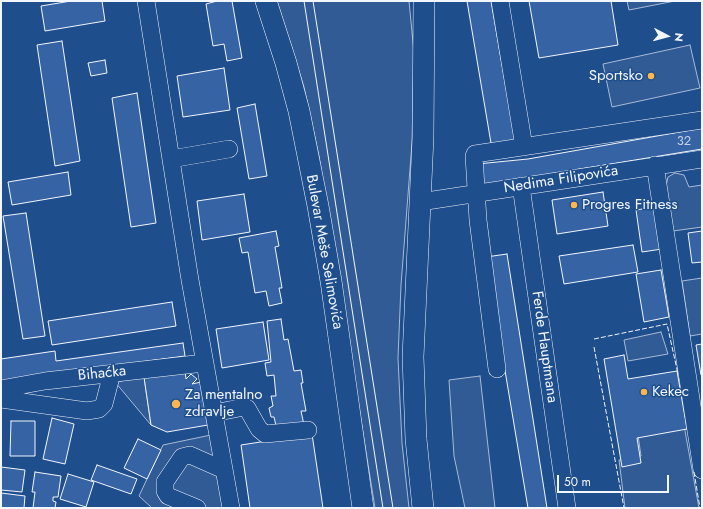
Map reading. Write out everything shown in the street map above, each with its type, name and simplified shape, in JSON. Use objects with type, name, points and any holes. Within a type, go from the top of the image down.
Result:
[{"type":"main road","name":"Bulevar Meše Selimovića","points":[[266,1],[286,63],[297,104],[318,206],[332,289],[363,508]]},
{"type":"main road","points":[[423,508],[416,440],[413,357],[425,79],[424,1]]},
{"type":"street","points":[[146,1],[204,363],[232,508]]},
{"type":"street","points":[[500,1],[524,147]]},
{"type":"street","points":[[497,369],[478,220],[475,154],[702,120]]},
{"type":"street","points":[[171,159],[229,149]]},
{"type":"street","name":"Nedima Filipovića","points":[[420,202],[702,159]]},
{"type":"street","points":[[655,165],[702,470]]},
{"type":"street","name":"Ferde Hauptmana","points":[[521,186],[567,508]]},
{"type":"street","name":"Bihaćka","points":[[1,389],[45,381],[204,363]]},
{"type":"street","points":[[1,398],[87,411],[99,409],[104,404],[112,373]]},
{"type":"street","points":[[214,413],[244,407],[247,408],[259,429],[265,434],[308,430]]},
{"type":"street","points":[[197,508],[168,496],[165,491],[165,482],[182,456],[190,455],[224,470]]},
{"type":"shaded area","points":[[277,1],[409,1],[414,53],[412,143],[401,285],[398,358],[402,443],[409,508],[375,508],[319,156],[304,87]]},
{"type":"shaded area","points":[[627,1],[675,1],[629,10]]},
{"type":"shaded area","name":"Sportsko","points":[[690,45],[700,88],[612,107],[603,64]]},
{"type":"shaded area","points":[[675,173],[684,175],[689,187],[702,185],[702,227],[673,231],[666,186],[668,177]]},
{"type":"shaded area","points":[[702,278],[702,334],[690,336],[682,281]]},
{"type":"shaded area","points":[[661,332],[668,354],[628,361],[624,340]]},
{"type":"shaded area","points":[[480,376],[495,508],[465,508],[454,456],[449,380]]},
{"type":"shaded area","points":[[144,377],[151,425],[115,382]]},
{"type":"shaded area","points":[[683,420],[699,508],[625,508],[619,460],[641,456],[637,428]]},
{"type":"shaded area","points":[[211,435],[224,508],[152,508],[139,496],[163,445]]},
{"type":"building","points":[[71,1],[102,1],[105,21],[45,31],[41,6]]},
{"type":"building","points":[[217,1],[232,1],[242,58],[227,61],[224,44],[213,46],[206,4]]},
{"type":"building","points":[[467,1],[491,1],[516,145],[492,149]]},
{"type":"building","points":[[529,1],[611,1],[618,45],[539,58]]},
{"type":"building","points":[[62,41],[80,161],[55,166],[37,45]]},
{"type":"building","points":[[105,60],[107,73],[91,76],[88,63]]},
{"type":"building","points":[[224,68],[230,110],[183,117],[177,76]]},
{"type":"building","points":[[137,93],[156,223],[131,227],[112,98]]},
{"type":"building","points":[[255,104],[267,176],[249,179],[237,108]]},
{"type":"building","points":[[702,128],[702,149],[483,185],[477,164],[528,159]]},
{"type":"building","points":[[68,172],[71,195],[12,205],[8,182]]},
{"type":"building","points":[[603,192],[608,226],[557,234],[552,200]]},
{"type":"building","points":[[244,194],[250,232],[202,240],[197,201]]},
{"type":"building","points":[[655,207],[662,249],[642,252],[636,210]]},
{"type":"building","points":[[26,213],[45,336],[23,339],[3,216]]},
{"type":"building","points":[[276,231],[279,246],[275,247],[282,288],[279,288],[282,303],[269,306],[266,291],[255,293],[248,252],[242,253],[239,238]]},
{"type":"building","points":[[702,231],[702,262],[692,263],[688,233]]},
{"type":"building","points":[[633,245],[638,272],[564,284],[559,256]]},
{"type":"building","points":[[507,254],[547,508],[528,508],[486,257]]},
{"type":"building","points":[[661,270],[669,317],[644,322],[636,274]]},
{"type":"building","points":[[172,302],[176,326],[52,345],[48,321]]},
{"type":"building","points":[[281,319],[284,340],[288,339],[294,371],[301,370],[303,383],[301,383],[306,411],[301,411],[304,425],[277,430],[274,417],[271,417],[269,408],[273,406],[271,396],[276,396],[274,375],[267,376],[265,363],[271,362],[267,321]]},
{"type":"building","points":[[263,322],[269,360],[222,368],[216,329]]},
{"type":"building","points":[[183,343],[185,356],[1,381],[1,359],[55,351],[56,361]]},
{"type":"building","points":[[702,344],[702,375],[701,375],[696,345]]},
{"type":"building","points":[[624,355],[628,379],[677,371],[687,429],[637,438],[641,463],[622,467],[604,359]]},
{"type":"building","name":"Za mentalno zdravlje","points":[[185,370],[186,379],[191,374],[197,379],[192,384],[201,382],[208,425],[167,432],[151,425],[144,377]]},
{"type":"building","points":[[52,418],[74,424],[65,464],[43,459]]},
{"type":"building","points":[[11,421],[35,421],[35,456],[10,456]]},
{"type":"building","points":[[312,434],[323,508],[250,508],[241,445]]},
{"type":"building","points":[[138,439],[161,450],[147,479],[124,468]]},
{"type":"building","points":[[97,465],[137,479],[131,494],[91,480]]},
{"type":"building","points":[[1,467],[25,470],[22,492],[1,490]]},
{"type":"building","points":[[35,472],[61,476],[58,497],[53,497],[53,501],[56,502],[55,508],[33,508],[35,492],[32,492]]},
{"type":"building","points":[[68,474],[94,482],[86,507],[60,499]]},
{"type":"building","points":[[1,493],[25,496],[24,508],[1,508]]},
{"type":"tram line","points":[[304,1],[383,508]]},
{"type":"tram line","points":[[313,1],[393,508]]},
{"type":"fence","points":[[594,339],[667,324],[678,374]]},
{"type":"fence","points":[[594,347],[624,508]]},
{"type":"fence","points":[[694,472],[700,508]]},
{"type":"place","name":"Sportsko","points":[[651,76]]},
{"type":"place","name":"Progres Fitness","points":[[574,205]]},
{"type":"place","name":"Kekec","points":[[644,392]]},
{"type":"place","name":"Za mentalno zdravlje","points":[[176,404]]}]
